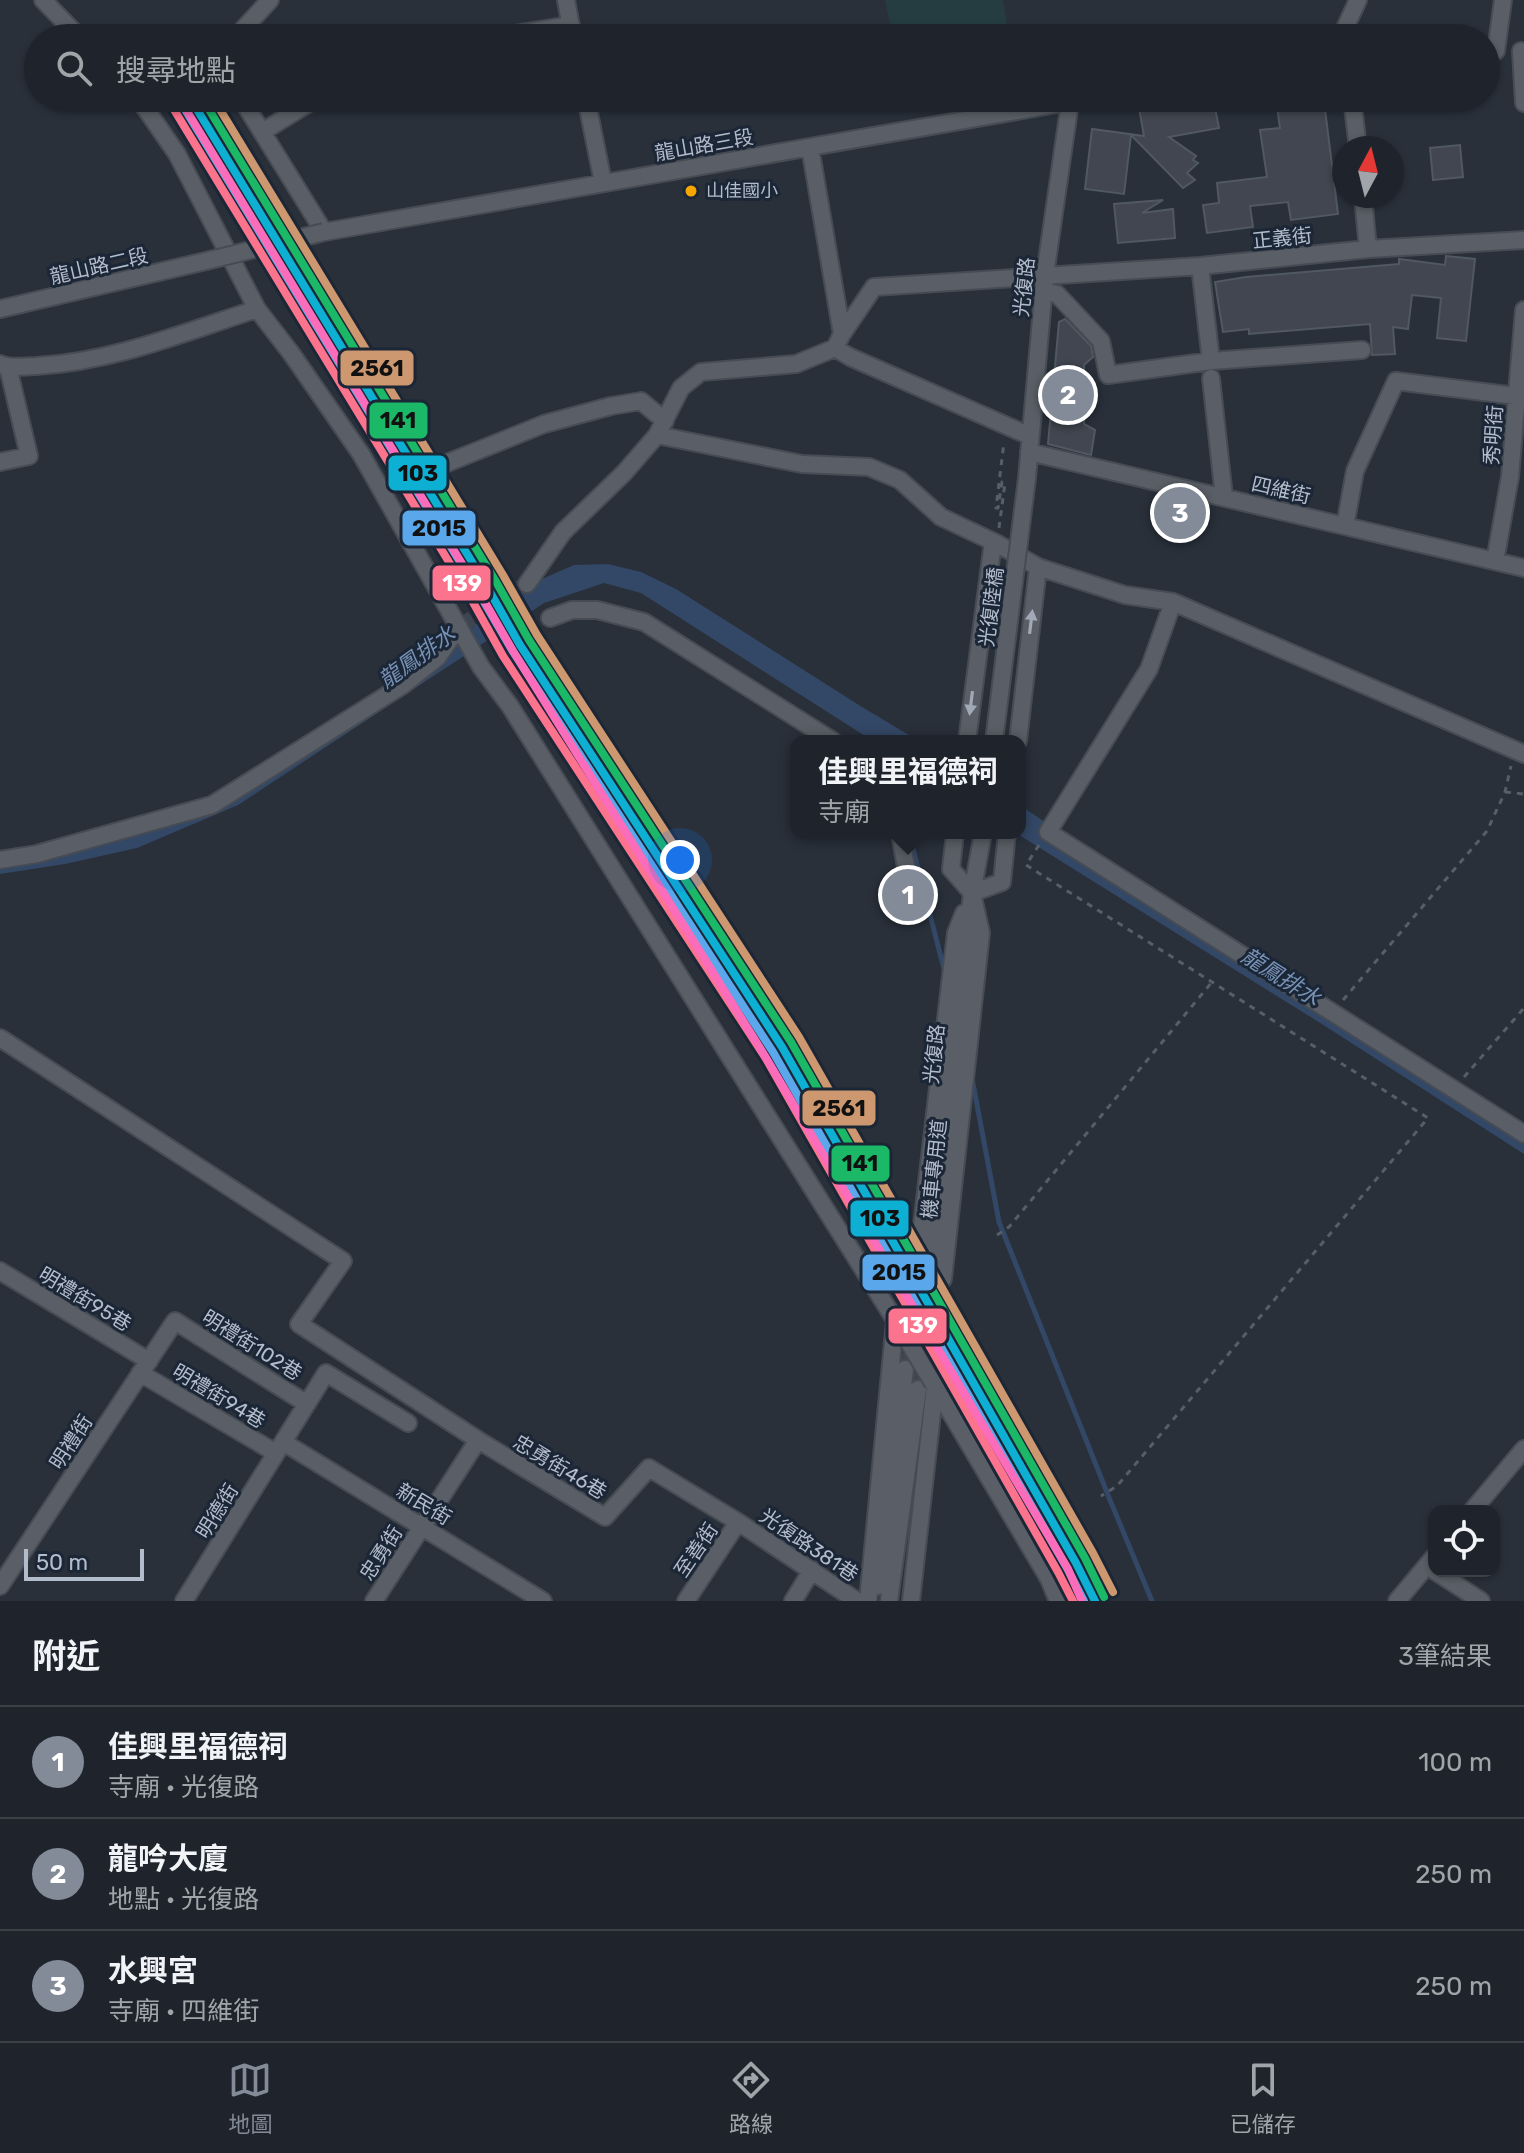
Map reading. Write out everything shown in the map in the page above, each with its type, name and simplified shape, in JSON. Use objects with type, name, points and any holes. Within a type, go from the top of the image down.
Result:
[{"type":"street","points":[[43,0],[66,24]]},
{"type":"street","points":[[248,24],[270,0]]},
{"type":"street","points":[[566,0],[570,24]]},
{"type":"street","points":[[1342,0],[1345,24]]},
{"type":"street","points":[[1349,24],[1358,0]]},
{"type":"street","points":[[1497,24],[1503,0]]},
{"type":"street","points":[[1500,51],[1523,51],[1524,103]]},
{"type":"street","points":[[148,112],[177,154],[257,309],[361,454],[481,667],[510,706],[900,1329],[928,1386],[1049,1579],[1058,1601]]},
{"type":"street","points":[[250,112],[324,232]]},
{"type":"street","points":[[262,132],[294,112]]},
{"type":"street","points":[[589,112],[603,182]]},
{"type":"street","name":"龍山路三段","points":[[324,232],[1012,112]]},
{"type":"street","name":"光復路","points":[[1027,478],[1044,283],[1069,112]]},
{"type":"street","points":[[1354,112],[1357,136]]},
{"type":"street","points":[[527,584],[563,532],[624,473],[661,428],[681,388],[701,372],[796,364],[838,341],[810,147]]},
{"type":"street","points":[[1364,208],[1368,249]]},
{"type":"street","name":"龍山路二段","points":[[0,309],[324,232]]},
{"type":"street","name":"正義街","points":[[838,341],[874,287],[1044,283],[1368,249],[1524,240]]},
{"type":"street","points":[[1200,266],[1224,497]]},
{"type":"street","points":[[1044,283],[1101,341],[1108,375],[1211,370],[1362,350]]},
{"type":"street","points":[[0,462],[29,456],[4,366],[45,365],[116,355],[257,309]]},
{"type":"street","name":"秀明街","points":[[1495,561],[1517,478],[1524,312]]},
{"type":"street","name":"四維街","points":[[838,341],[850,357],[1006,425],[1030,444],[1224,497],[1524,568]]},
{"type":"street","points":[[1345,526],[1355,471],[1396,381],[1520,396]]},
{"type":"street","points":[[447,463],[544,424],[641,401],[661,428],[802,464],[869,467],[900,480],[941,517],[1038,567],[1125,595],[1173,602],[1520,752]]},
{"type":"street","name":"光復陸橋","points":[[995,735],[1027,478]]},
{"type":"street","points":[[968,735],[995,543]]},
{"type":"street","points":[[1019,735],[1038,567]]},
{"type":"street","points":[[1173,602],[1149,669],[1048,832],[1524,1134]]},
{"type":"street","points":[[550,618],[572,610],[597,610],[644,622],[823,735]]},
{"type":"street","points":[[0,860],[37,854],[212,805],[403,685],[437,658],[459,627]]},
{"type":"street","points":[[901,839],[909,884]]},
{"type":"street","points":[[954,839],[951,869],[972,893],[1002,882],[1006,839]]},
{"type":"street","name":"光復路","points":[[932,1259],[972,893],[982,839]]},
{"type":"street","name":"機車專用道","points":[[920,1243],[956,933],[972,893]]},
{"type":"street","name":"機車專用道","points":[[943,1279],[981,933],[972,893]]},
{"type":"street","points":[[0,1038],[343,1261],[299,1324],[478,1440],[422,1527]]},
{"type":"street","name":"明禮街95巷","points":[[0,1271],[145,1367]]},
{"type":"street","name":"明禮街","points":[[0,1586],[175,1321]]},
{"type":"street","name":"明禮街102巷","points":[[175,1321],[307,1404]]},
{"type":"street","points":[[868,1601],[900,1329]]},
{"type":"street","name":"明禮街94巷","points":[[145,1367],[280,1448]]},
{"type":"street","points":[[877,1601],[905,1369]]},
{"type":"street","name":"明德街","points":[[184,1601],[326,1373],[408,1423]]},
{"type":"street","points":[[889,1601],[928,1386]]},
{"type":"street","points":[[911,1601],[928,1386]]},
{"type":"street","points":[[903,1601],[928,1403]]},
{"type":"street","name":"忠勇街46巷","points":[[478,1440],[605,1517],[649,1468],[738,1522]]},
{"type":"street","name":"新民街","points":[[280,1448],[422,1527],[543,1601]]},
{"type":"street","points":[[1477,1505],[1524,1449]]},
{"type":"street","name":"光復路381巷","points":[[738,1522],[857,1601]]},
{"type":"street","name":"至善街","points":[[686,1601],[738,1522]]},
{"type":"street","name":"忠勇街","points":[[374,1601],[422,1527]]},
{"type":"street","points":[[793,1601],[812,1570]]},
{"type":"street","points":[[1397,1601],[1428,1570]]},
{"type":"street","points":[[1447,1577],[1481,1601]]},
{"type":"path","points":[[995,543],[1005,483],[1002,482],[996,508],[1006,425]]},
{"type":"path","points":[[1333,1013],[1487,831],[1520,752]]},
{"type":"path","points":[[1505,792],[1524,794]]},
{"type":"path","points":[[1044,839],[1026,865],[1428,1118],[1137,1463],[1101,1496]]},
{"type":"path","points":[[997,1235],[1009,1227],[1212,982]]},
{"type":"path","points":[[1453,1089],[1524,1008]]},
{"type":"green space","points":[[885,0],[1003,0],[1007,24],[890,24]]},
{"type":"water","points":[[608,564],[641,572],[676,589],[909,735],[864,735],[641,593],[604,583],[544,603],[238,805],[137,848],[0,874],[0,851],[49,843],[218,797],[390,687],[533,583],[574,565]]},
{"type":"water","name":"龍鳳排水","points":[[1026,809],[1524,1129],[1524,1154],[1026,839]]},
{"type":"building","points":[[1140,112],[1216,112],[1219,128],[1169,137],[1196,156],[1193,160],[1198,163],[1187,173],[1195,180],[1183,188],[1131,135],[1124,194],[1085,189],[1092,129],[1144,136]]},
{"type":"building","points":[[1278,112],[1325,112],[1332,166],[1332,208],[1337,208],[1338,214],[1291,220],[1288,202],[1250,206],[1253,227],[1207,233],[1203,205],[1219,203],[1217,183],[1267,177],[1260,130],[1280,128]]},
{"type":"building","points":[[1460,145],[1463,177],[1433,180],[1430,148]]},
{"type":"building","points":[[1163,200],[1142,213],[1173,209],[1175,238],[1118,243],[1114,204]]},
{"type":"building","points":[[1446,256],[1475,259],[1466,341],[1437,338],[1441,298],[1412,295],[1408,329],[1393,327],[1395,354],[1372,355],[1370,324],[1249,334],[1249,329],[1223,332],[1215,282],[1399,264],[1399,259],[1445,265]]},
{"type":"building","points":[[1065,319],[1091,346],[1093,357],[1084,365],[1084,424],[1095,430],[1091,455],[1048,444],[1059,322]]},
{"type":"waterway","points":[[911,839],[945,973]]},
{"type":"waterway","points":[[972,1078],[999,1222],[1152,1601]]},
{"type":"tunnel","points":[[459,627],[527,584]]},
{"type":"tunnel","points":[[905,1369],[920,1243]]},
{"type":"tunnel","points":[[918,1389],[932,1259]]},
{"type":"tunnel","points":[[930,1386],[943,1279]]},
{"type":"transit line","name":"139","points":[[175,112],[503,656],[765,1057],[1073,1601]]},
{"type":"transit line","name":"2015","points":[[186,112],[512,650],[773,1052],[1084,1601]]},
{"type":"transit line","points":[[188,112],[513,651],[765,1056],[1068,1569],[1082,1601]]},
{"type":"transit line","name":"103","points":[[199,112],[520,645],[782,1047],[1095,1601]]},
{"type":"transit line","name":"141","points":[[211,112],[529,640],[791,1042],[1085,1558],[1104,1597]]},
{"type":"transit line","name":"2561","points":[[222,112],[537,635],[799,1037],[1113,1592]]},
{"type":"place","name":"山佳國小","points":[[691,191]]},
{"type":"place","name":"龍吟大廈","points":[[1068,395]]},
{"type":"place","name":"水興宮","points":[[1180,513]]},
{"type":"place","name":"佳興里福德祠","points":[[908,895]]}]
